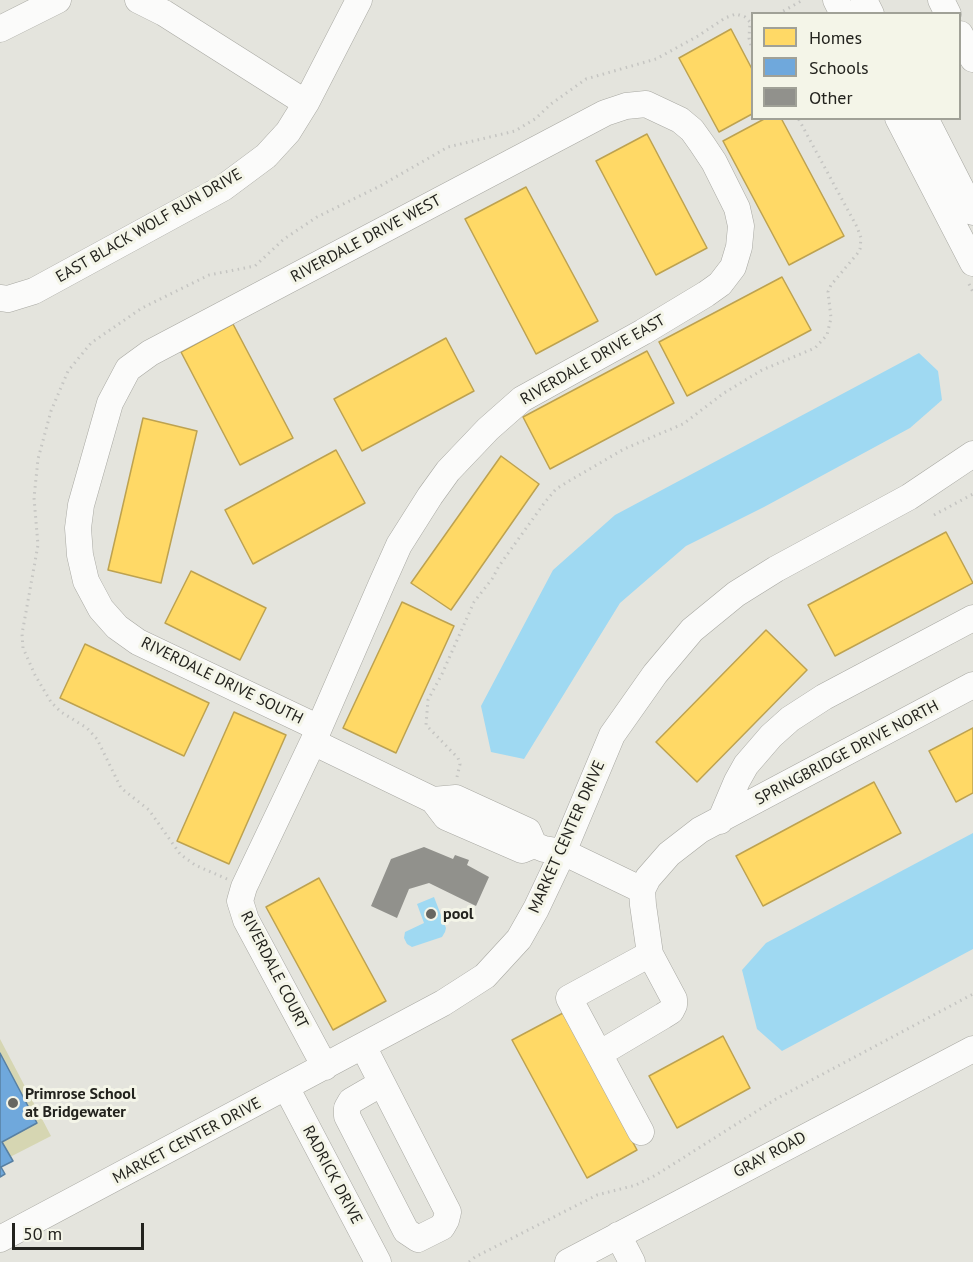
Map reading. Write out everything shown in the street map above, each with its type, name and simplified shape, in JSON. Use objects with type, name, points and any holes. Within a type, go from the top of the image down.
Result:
[{"type":"street","points":[[0,29],[58,0]]},
{"type":"street","points":[[138,0],[164,13],[306,103]]},
{"type":"street","name":"EAST BLACK WOLF RUN DRIVE","points":[[0,298],[34,291],[223,188],[266,156],[288,132],[306,103],[359,0]]},
{"type":"street","points":[[961,36],[973,59]]},
{"type":"street","name":"RIVERDALE DRIVE EAST","points":[[316,735],[399,545],[430,496],[468,449],[522,399],[706,294],[720,284],[733,267],[739,247],[741,226],[737,208],[714,162],[692,130],[680,120],[646,104],[626,105],[605,113]]},
{"type":"street","name":"RIVERDALE DRIVE WEST","points":[[128,369],[150,353],[605,113]]},
{"type":"street","points":[[899,120],[973,263]]},
{"type":"street","points":[[926,120],[973,212]]},
{"type":"street","name":"RIVERDALE DRIVE SOUTH","points":[[128,369],[110,403],[81,505],[78,528],[80,555],[86,581],[101,609],[117,627],[138,642],[440,799],[456,798],[528,831],[534,845],[563,852],[642,890]]},
{"type":"street","name":"MARKET CENTER DRIVE","points":[[0,1239],[460,994],[493,969],[510,951],[527,926],[563,852],[612,735],[655,674],[692,630],[736,594],[776,568],[909,497],[973,454]]},
{"type":"street","name":"MARKET CENTER DRIVE","points":[[909,497],[973,475]]},
{"type":"street","name":"SPRINGBRIDGE DRIVE NORTH","points":[[720,821],[746,765],[771,736],[790,719],[824,697],[973,618]]},
{"type":"street","name":"SPRINGBRIDGE DRIVE NORTH","points":[[642,890],[660,864],[680,843],[700,830],[973,685]]},
{"type":"street","name":"RIVERDALE COURT","points":[[316,735],[244,887],[240,901],[246,920],[325,1067]]},
{"type":"street","points":[[599,1054],[671,1011],[674,1005],[674,999],[650,954],[644,926],[642,890]]},
{"type":"street","points":[[641,1132],[569,998],[650,954]]},
{"type":"street","points":[[363,1046],[382,1083],[448,1212],[442,1227],[418,1239],[406,1231],[347,1116],[347,1108],[351,1101],[382,1083]]},
{"type":"street","name":"GRAY ROAD","points":[[568,1262],[973,1049]]},
{"type":"street","name":"RADRICK DRIVE","points":[[286,1088],[378,1262]]},
{"type":"street","points":[[342,1194],[377,1175]]},
{"type":"street","points":[[618,1235],[632,1262]]},
{"type":"path","points":[[782,12],[803,0]]},
{"type":"path","points":[[244,887],[195,866],[180,854],[149,810],[121,788],[112,774],[102,747],[93,734],[61,712],[51,702],[23,648],[22,634],[38,545],[34,498],[38,459],[53,405],[68,371],[91,343],[142,308],[209,275],[255,266],[285,239],[317,217],[380,186],[441,150],[515,130],[535,119],[551,104],[586,79],[656,59],[735,14],[751,22],[749,38],[751,44]]},
{"type":"path","points":[[440,799],[457,777],[460,764],[455,754],[426,725],[428,699],[442,674],[474,602],[545,502],[556,489],[569,481],[624,449],[683,424],[724,393],[762,370],[815,348],[827,335],[831,318],[828,292],[831,285],[857,254],[861,238],[799,120]]},
{"type":"path","points":[[934,515],[973,494]]},
{"type":"path","points":[[470,1262],[597,1195],[636,1185],[656,1175],[776,1100],[973,994]]},
{"type":"green space","points":[[0,1039],[51,1136],[10,1157],[2,1142],[37,1123],[0,1053]]},
{"type":"water","points":[[919,353],[938,371],[942,400],[910,428],[764,507],[686,546],[620,603],[524,759],[491,752],[481,706],[553,570],[615,515]]},
{"type":"water","points":[[973,833],[973,949],[782,1051],[757,1029],[742,970],[766,943]]},
{"type":"water","name":"pool","points":[[434,897],[446,928],[445,932],[442,937],[412,947],[404,938],[405,932],[424,923],[417,904]]},
{"type":"building: Homes","points":[[731,29],[751,67],[751,115],[719,132],[679,58]]},
{"type":"building: Homes","points":[[762,120],[782,120],[844,236],[789,265],[723,141]]},
{"type":"building: Homes","points":[[647,134],[707,248],[656,275],[596,161]]},
{"type":"building: Homes","points":[[526,187],[598,321],[536,354],[465,219]]},
{"type":"building: Homes","points":[[782,277],[811,330],[687,396],[659,342]]},
{"type":"building: Homes","points":[[233,324],[293,438],[240,465],[181,352]]},
{"type":"building: Homes","points":[[446,338],[474,391],[362,451],[334,399]]},
{"type":"building: Homes","points":[[647,351],[674,403],[550,469],[523,417]]},
{"type":"building: Homes","points":[[143,418],[197,431],[161,583],[108,570]]},
{"type":"building: Homes","points":[[336,450],[365,503],[253,564],[225,510]]},
{"type":"building: Homes","points":[[501,456],[539,484],[451,610],[411,583]]},
{"type":"building: Homes","points":[[946,532],[973,583],[835,656],[808,605]]},
{"type":"building: Homes","points":[[191,571],[266,608],[240,660],[165,623]]},
{"type":"building: Homes","points":[[402,602],[454,626],[396,753],[343,728]]},
{"type":"building: Homes","points":[[766,630],[807,670],[697,782],[656,742]]},
{"type":"building: Homes","points":[[85,644],[209,703],[184,756],[60,698]]},
{"type":"building: Homes","points":[[234,712],[286,735],[229,864],[177,841]]},
{"type":"building: Homes","points":[[973,728],[973,793],[956,802],[929,751]]},
{"type":"building: Homes","points":[[874,782],[901,833],[763,906],[736,856]]},
{"type":"building: Homes","points":[[319,878],[386,1001],[333,1030],[266,907]]},
{"type":"building: Homes","points":[[563,1013],[637,1150],[587,1178],[512,1040]]},
{"type":"building: Homes","points":[[723,1036],[750,1088],[677,1128],[649,1076]]},
{"type":"building: Schools","name":"Primrose School at Bridgewater","points":[[0,1053],[37,1123],[2,1142],[13,1161],[1,1167],[5,1174],[0,1177]]},
{"type":"building: Other","points":[[424,847],[453,859],[455,855],[469,860],[467,865],[489,877],[476,906],[429,883],[409,889],[397,918],[371,906],[391,859]]},
{"type":"place","name":"pool","points":[[431,914]]},
{"type":"place","name":"Primrose School at Bridgewater","points":[[13,1103]]}]
